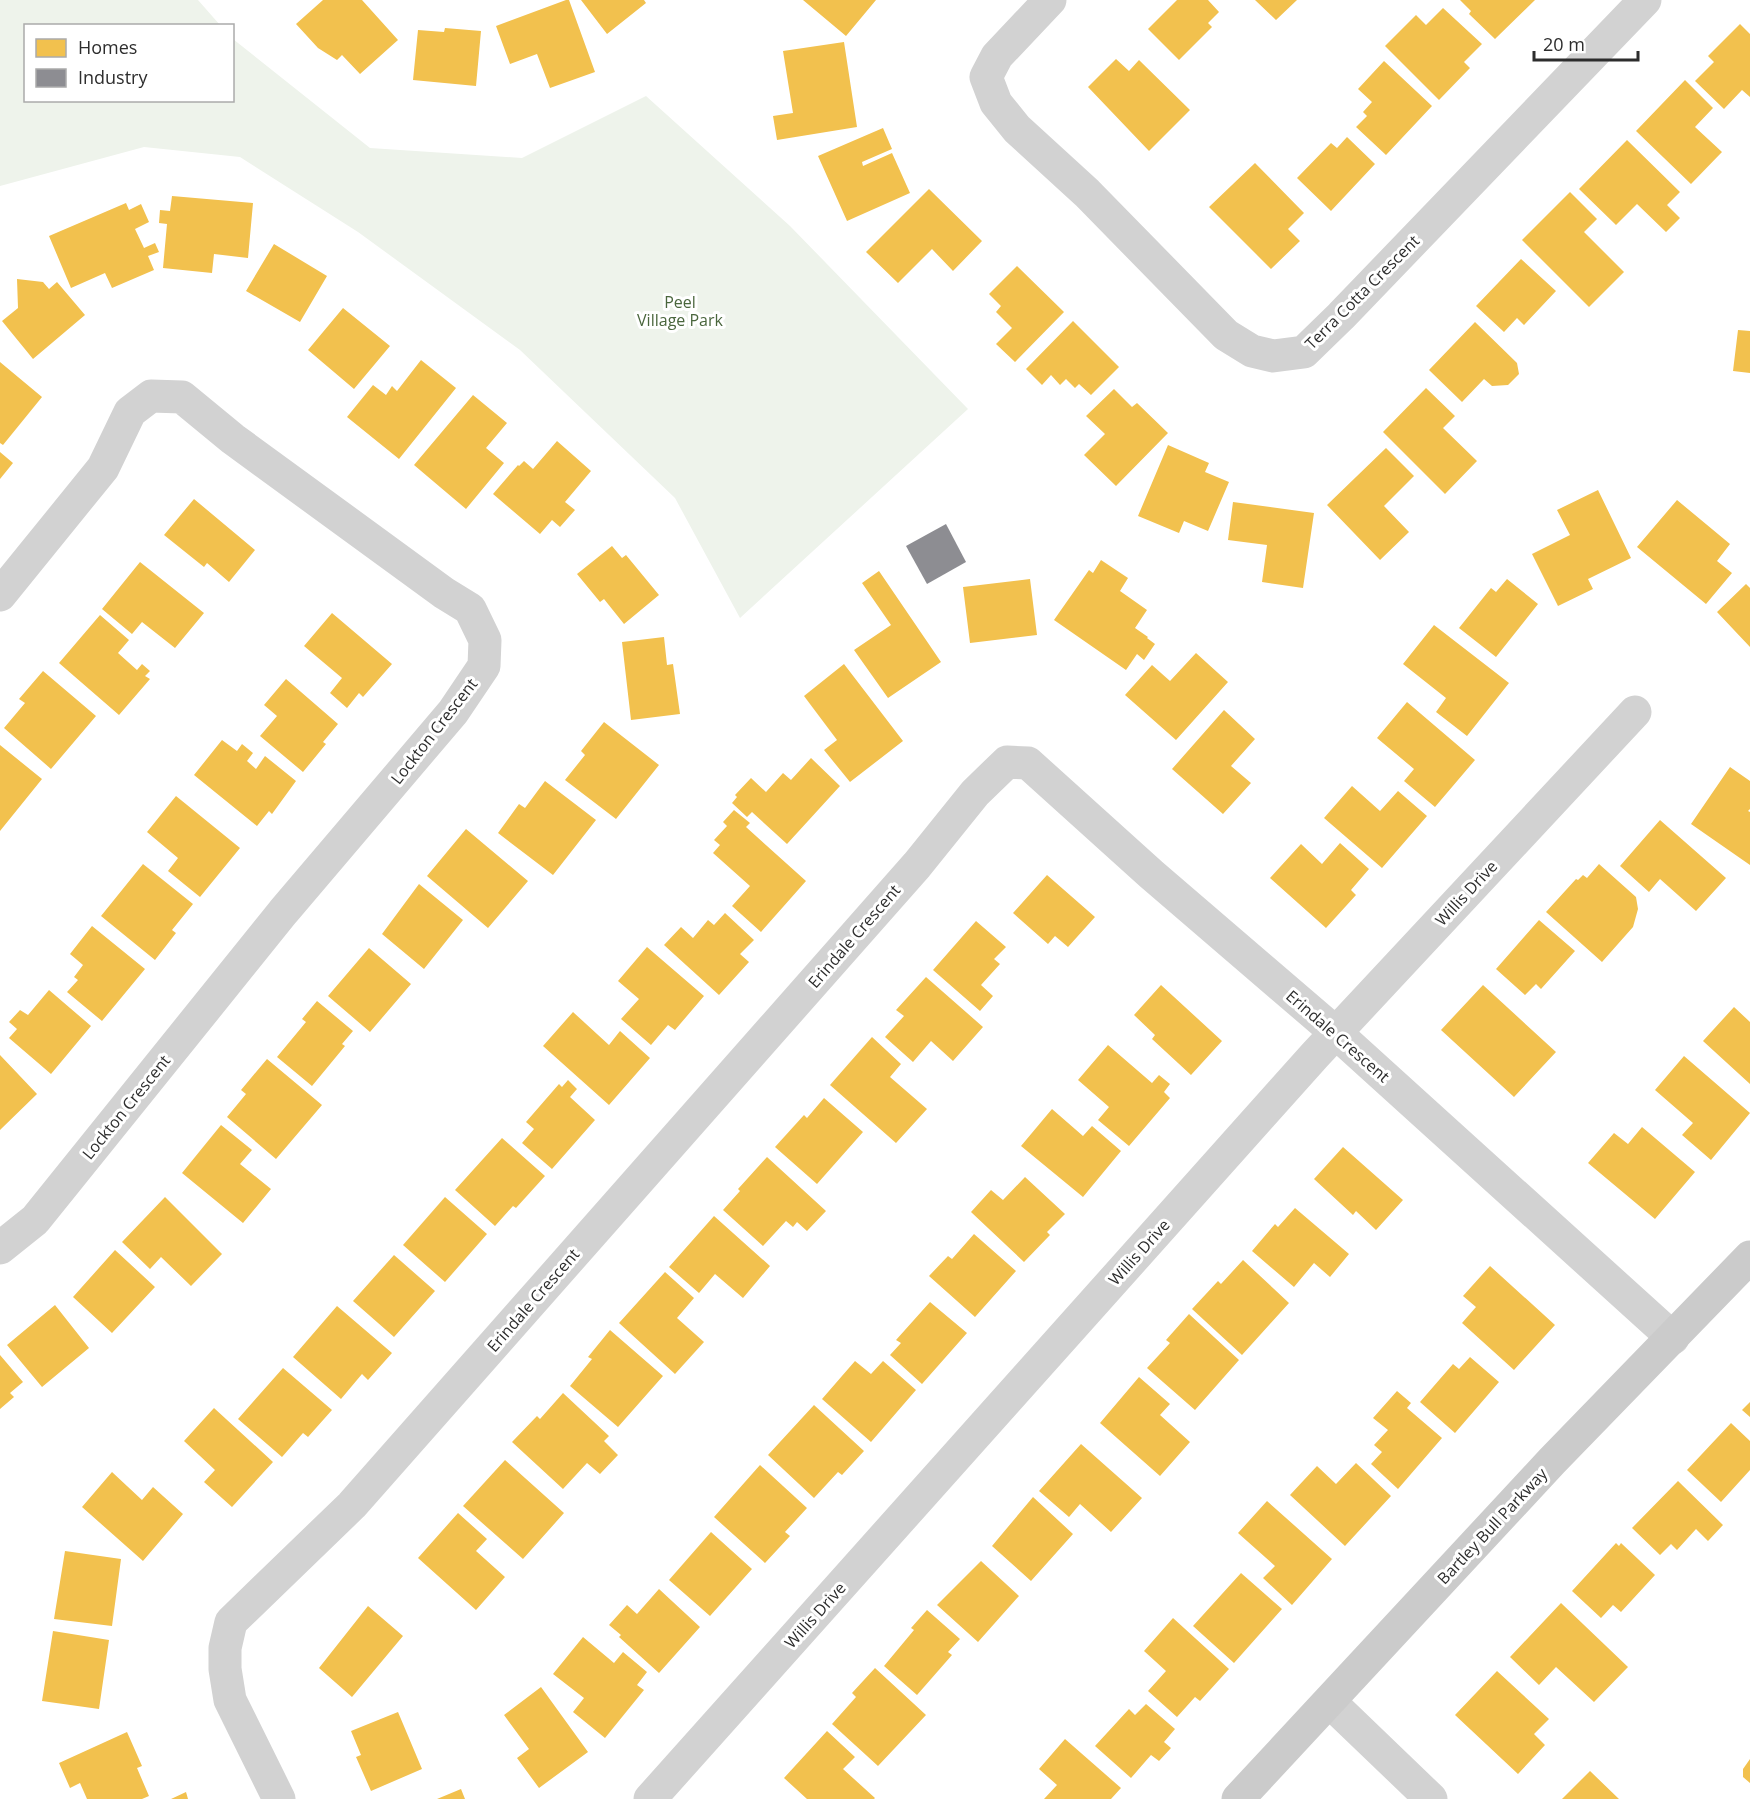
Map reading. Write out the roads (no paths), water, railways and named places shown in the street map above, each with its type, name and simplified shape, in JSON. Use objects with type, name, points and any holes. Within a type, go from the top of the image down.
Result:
[{"type":"street","name":"Terra Cotta Crescent","points":[[1050,0],[997,56],[986,77],[996,104],[1017,129],[1087,193],[1227,335],[1252,351],[1272,357],[1304,352],[1645,0]]},
{"type":"street","name":"Lockton Crescent","points":[[0,595],[103,468],[130,412],[151,396],[182,397],[233,439],[470,609],[485,640],[485,649],[484,666],[453,712],[284,912],[34,1220],[0,1248]]},
{"type":"street","name":"Willis Drive","points":[[650,1799],[1335,1032],[1635,712]]},
{"type":"street","name":"Erindale Crescent","points":[[279,1799],[230,1700],[225,1669],[225,1648],[231,1622],[352,1505],[917,865],[975,793],[1007,762],[1028,763],[1151,874],[1335,1032],[1673,1338]]},
{"type":"street","name":"Bartley Bull Parkway","points":[[1238,1799],[1552,1461],[1750,1257]]},
{"type":"street","points":[[1330,1702],[1431,1799]]},
{"type":"park label","name":"Peel Village Park","points":[[680,311]]}]
